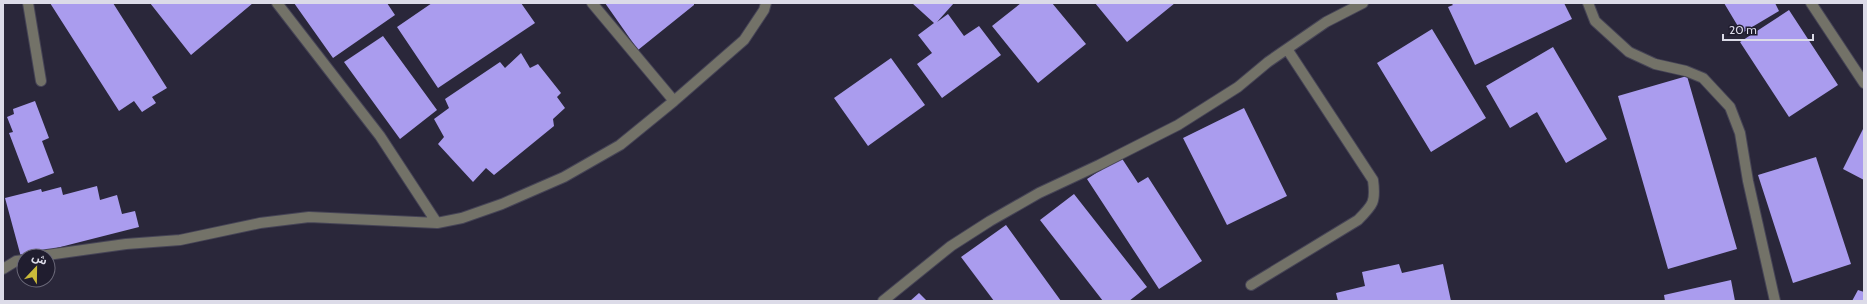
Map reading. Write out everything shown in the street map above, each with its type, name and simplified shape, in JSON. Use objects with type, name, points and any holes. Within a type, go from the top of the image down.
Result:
[{"type":"street","points":[[28,3],[41,81]]},
{"type":"street","points":[[277,3],[380,136],[437,223]]},
{"type":"street","points":[[592,3],[674,101]]},
{"type":"street","points":[[56,254],[126,244],[180,240],[260,223],[309,217],[437,223],[462,218],[502,204],[564,176],[620,145],[674,101],[744,40],[764,10],[766,3]]},
{"type":"street","points":[[883,301],[951,246],[990,221],[1040,192],[1099,165],[1178,125],[1238,87],[1287,49],[1326,22],[1363,3]]},
{"type":"street","points":[[1588,3],[1595,21],[1628,52],[1655,64],[1686,71],[1702,78],[1730,106],[1740,134],[1749,188],[1775,301]]},
{"type":"street","points":[[1811,3],[1864,83]]},
{"type":"street","points":[[1251,285],[1358,220],[1371,206],[1375,195],[1373,180],[1287,49]]},
{"type":"street","points":[[3,269],[16,262]]},
{"type":"building","points":[[50,3],[113,3],[167,88],[152,97],[156,103],[142,112],[134,101],[119,111]]},
{"type":"building","points":[[150,3],[253,3],[191,55]]},
{"type":"building","points":[[294,3],[387,3],[395,15],[333,58]]},
{"type":"building","points":[[432,3],[521,3],[535,23],[438,88],[397,27]]},
{"type":"building","points":[[605,3],[694,3],[694,5],[638,50]]},
{"type":"building","points":[[912,3],[954,3],[937,22],[948,14],[964,36],[979,26],[1001,55],[942,98],[917,64],[932,53],[918,35],[934,23]]},
{"type":"building","points":[[1021,3],[1052,3],[1086,44],[1038,83],[992,26]]},
{"type":"building","points":[[1095,3],[1175,3],[1127,42]]},
{"type":"building","points":[[1451,3],[1564,3],[1572,19],[1475,65],[1448,7],[1453,5]]},
{"type":"building","points":[[1724,3],[1775,3],[1779,11],[1742,33]]},
{"type":"building","points":[[1789,10],[1838,85],[1789,117],[1740,42]]},
{"type":"building","points":[[1432,29],[1486,118],[1431,152],[1377,63]]},
{"type":"building","points":[[383,36],[437,110],[400,139],[344,62]]},
{"type":"building","points":[[1553,47],[1607,139],[1566,163],[1537,112],[1510,128],[1486,86]]},
{"type":"building","points":[[521,53],[530,68],[538,64],[561,93],[557,97],[565,108],[553,119],[554,126],[494,175],[486,168],[473,182],[438,144],[444,137],[434,119],[449,108],[445,99],[500,62],[505,68]]},
{"type":"building","points":[[891,58],[925,105],[868,146],[834,98]]},
{"type":"building","points":[[1687,76],[1737,249],[1668,269],[1618,96]]},
{"type":"building","points":[[35,101],[49,138],[42,141],[54,173],[28,183],[9,133],[13,132],[7,117],[14,114],[13,109]]},
{"type":"building","points":[[1244,108],[1287,196],[1227,225],[1183,138]]},
{"type":"building","points":[[1864,127],[1864,180],[1843,169]]},
{"type":"building","points":[[1121,157],[1138,183],[1148,177],[1202,261],[1159,289],[1087,179]]},
{"type":"building","points":[[1816,157],[1851,264],[1793,283],[1758,175]]},
{"type":"building","points":[[97,186],[100,200],[117,195],[122,214],[135,211],[139,227],[56,248],[19,248],[5,198],[41,189],[42,192],[61,187],[63,195]]},
{"type":"building","points":[[1074,194],[1147,287],[1129,301],[1103,301],[1040,220]]},
{"type":"building","points":[[1006,225],[1061,301],[994,301],[961,257]]},
{"type":"building","points":[[1399,264],[1402,273],[1443,264],[1451,301],[1338,301],[1336,293],[1365,286],[1362,272]]},
{"type":"building","points":[[1731,280],[1735,301],[1665,301],[1664,295]]},
{"type":"building","points":[[1858,290],[1864,292],[1864,301],[1852,301]]},
{"type":"building","points":[[919,293],[927,301],[910,301]]}]
